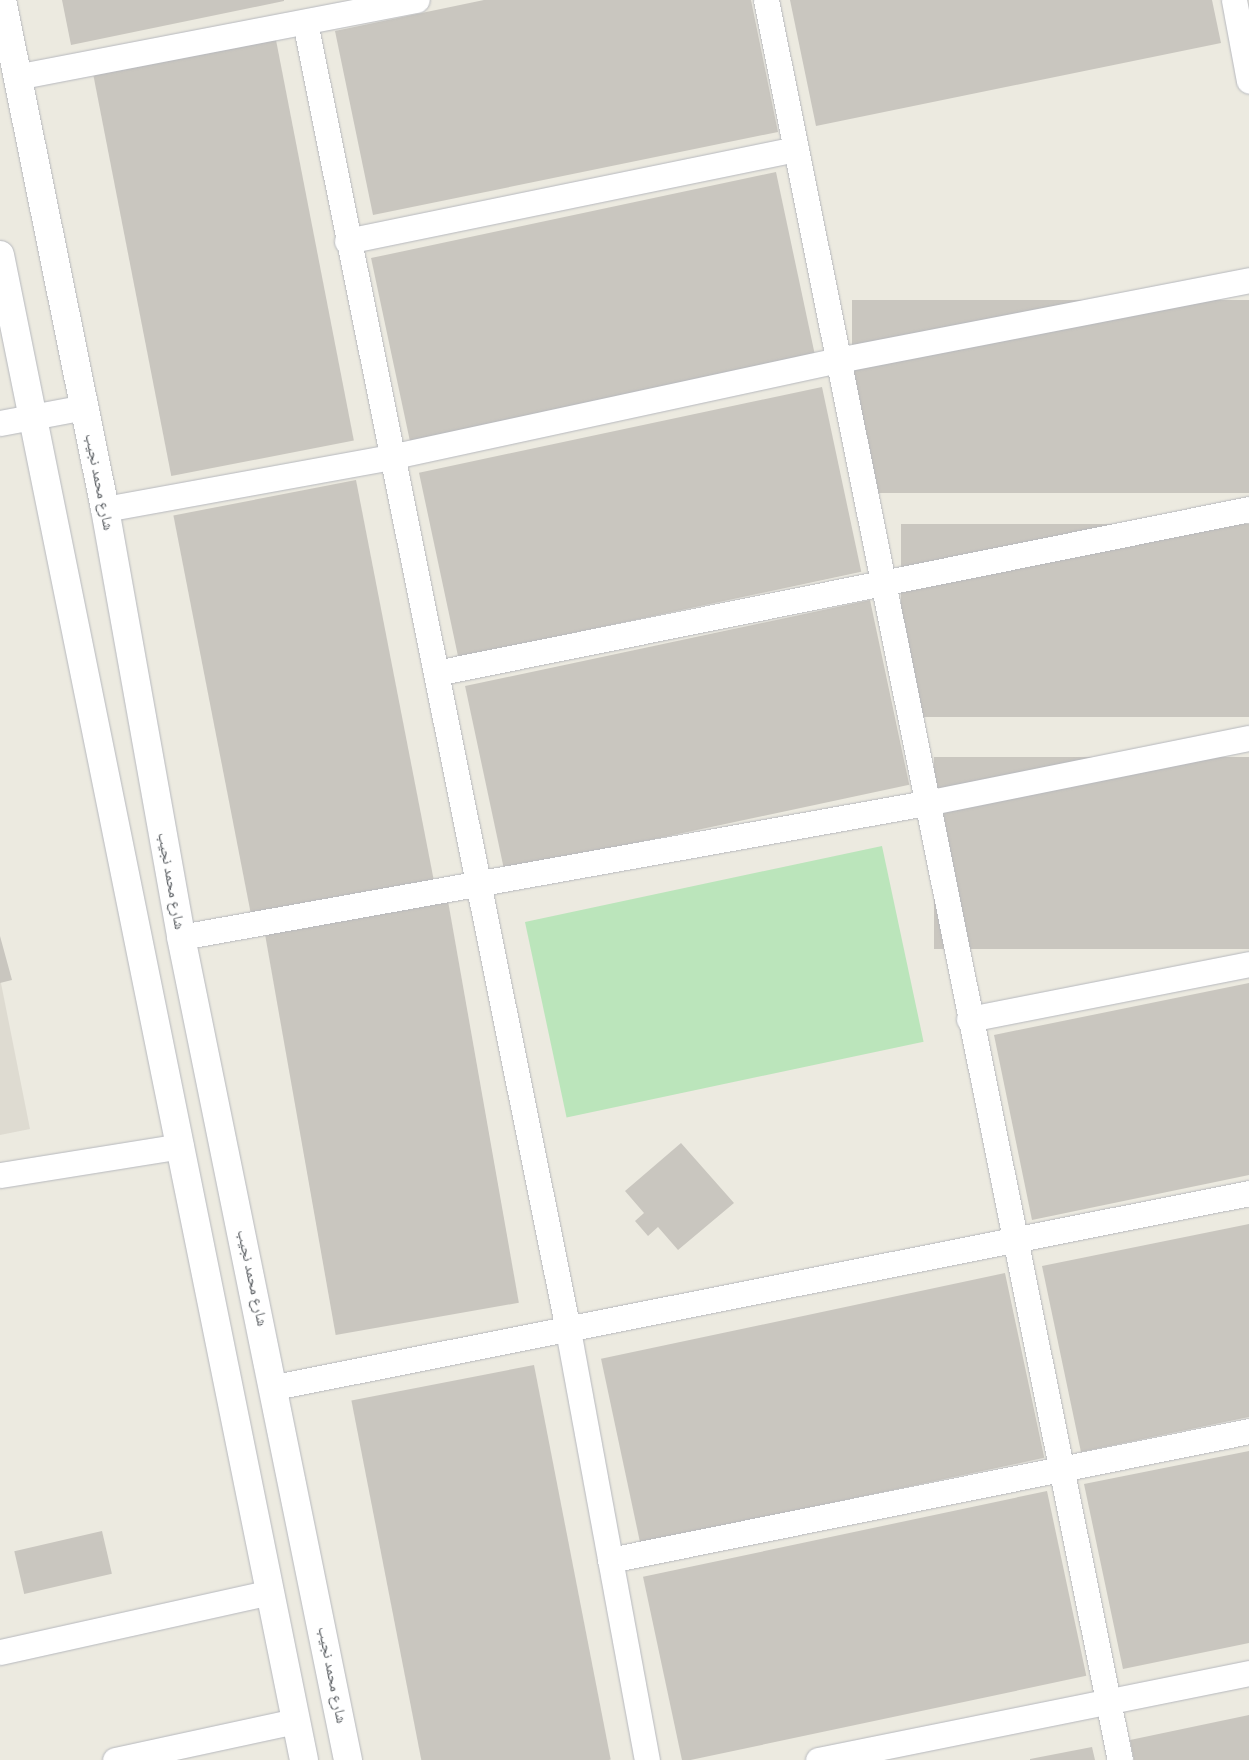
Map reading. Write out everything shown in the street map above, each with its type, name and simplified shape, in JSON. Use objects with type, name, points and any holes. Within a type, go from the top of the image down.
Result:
[{"type":"main road","name":"شارع محمد نجيب","points":[[2,0],[16,77],[105,509],[181,937],[275,1387],[348,1760]]},
{"type":"main road","points":[[0,255],[304,1760]]},
{"type":"street","points":[[16,77],[417,0]]},
{"type":"street","points":[[766,0],[969,1019],[1014,1239],[1064,1468],[1120,1760]]},
{"type":"street","points":[[1234,0],[1249,81]]},
{"type":"street","points":[[305,22],[390,457],[480,886],[568,1330],[647,1760]]},
{"type":"street","points":[[347,241],[796,149]]},
{"type":"street","points":[[105,509],[390,457],[838,360],[1249,280]]},
{"type":"street","points":[[0,422],[85,408]]},
{"type":"street","points":[[436,673],[1249,510]]},
{"type":"street","points":[[181,937],[480,886],[926,803],[1249,738]]},
{"type":"street","points":[[969,1019],[1249,964]]},
{"type":"street","points":[[0,1175],[181,1146]]},
{"type":"street","points":[[275,1387],[1249,1193]]},
{"type":"street","points":[[610,1560],[1249,1431]]},
{"type":"street","points":[[0,1652],[270,1592]]},
{"type":"street","points":[[818,1760],[1249,1673]]},
{"type":"street","points":[[115,1760],[202,1751],[296,1721]]},
{"type":"shaded area","points":[[0,978],[30,1129],[0,1135]]},
{"type":"green space","points":[[882,846],[924,1042],[567,1118],[525,922]]},
{"type":"building","points":[[62,0],[284,0],[284,1],[71,45]]},
{"type":"building","points":[[484,0],[751,0],[778,132],[373,215],[335,31]]},
{"type":"building","points":[[790,0],[1212,0],[1221,43],[816,126]]},
{"type":"building","points":[[276,40],[354,441],[171,476],[93,75]]},
{"type":"building","points":[[776,172],[815,357],[410,443],[371,258]]},
{"type":"building","points":[[852,300],[1249,300],[1249,493],[852,493]]},
{"type":"building","points":[[822,387],[861,572],[458,658],[419,473]]},
{"type":"building","points":[[356,480],[434,881],[251,916],[173,515]]},
{"type":"building","points":[[901,524],[1249,524],[1249,717],[901,717]]},
{"type":"building","points":[[870,600],[909,785],[504,871],[465,686]]},
{"type":"building","points":[[934,757],[1249,757],[1249,949],[934,949]]},
{"type":"building","points":[[448,901],[519,1303],[336,1335],[265,933]]},
{"type":"building","points":[[0,936],[12,980],[0,983]]},
{"type":"building","points":[[1249,983],[1249,1175],[1032,1220],[994,1035]]},
{"type":"building","points":[[681,1143],[734,1203],[678,1250],[658,1227],[648,1236],[635,1221],[644,1213],[625,1191]]},
{"type":"building","points":[[1249,1224],[1249,1417],[1081,1452],[1042,1266]]},
{"type":"building","points":[[1005,1273],[1044,1458],[640,1544],[601,1359]]},
{"type":"building","points":[[534,1365],[611,1760],[421,1760],[351,1400]]},
{"type":"building","points":[[1249,1451],[1249,1643],[1123,1669],[1084,1484]]},
{"type":"building","points":[[1047,1491],[1086,1676],[690,1760],[682,1760],[643,1577]]},
{"type":"building","points":[[102,1531],[112,1574],[24,1594],[14,1551]]},
{"type":"building","points":[[1249,1715],[1249,1760],[1134,1760],[1130,1740]]},
{"type":"building","points":[[1092,1747],[1095,1760],[1030,1760],[1030,1759]]}]
